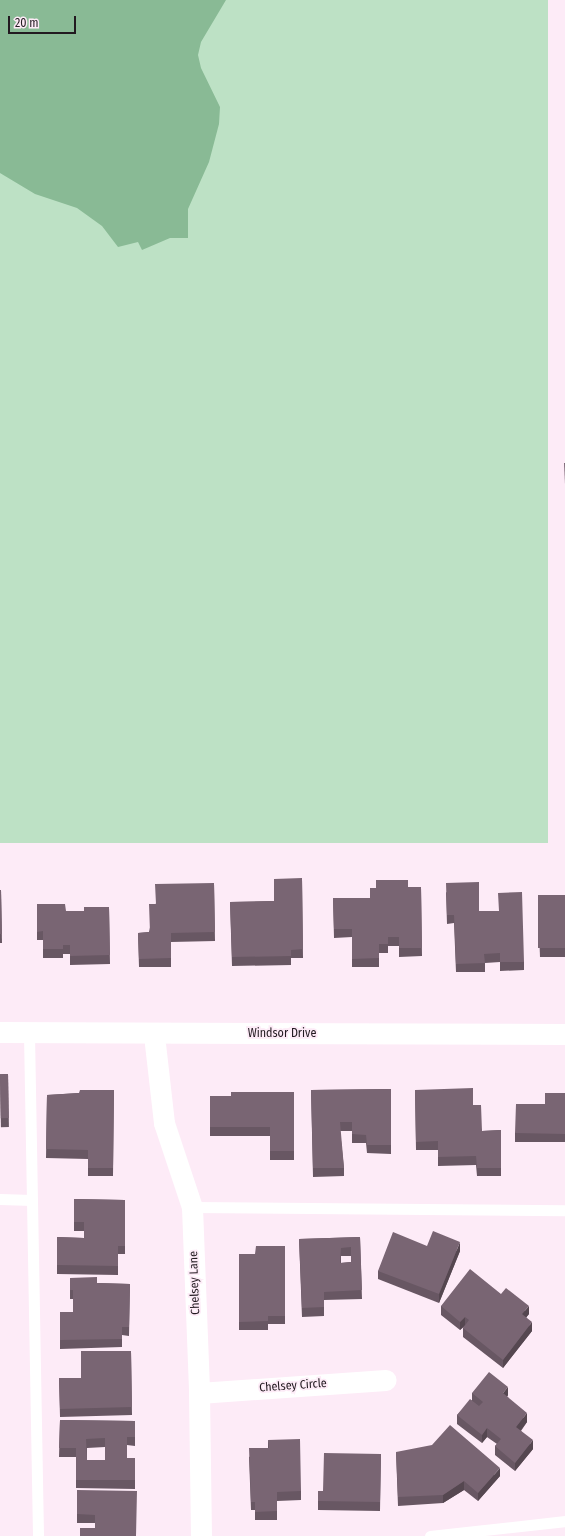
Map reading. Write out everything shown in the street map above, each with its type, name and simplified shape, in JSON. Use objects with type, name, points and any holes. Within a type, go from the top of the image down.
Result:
[{"type":"street","name":"Windsor Drive","points":[[0,1032],[28,1034],[154,1035],[565,1034]]},
{"type":"street","name":"Chelsey Lane","points":[[154,1035],[164,1123],[192,1207],[199,1393],[201,1536]]},
{"type":"street","name":"Chelsey Circle","points":[[199,1393],[386,1380]]},
{"type":"lane","points":[[28,1034],[38,1536]]},
{"type":"lane","points":[[0,1199],[32,1200]]},
{"type":"lane","points":[[192,1207],[565,1210]]},
{"type":"lane","points":[[430,1536],[565,1521]]},
{"type":"shaded area","points":[[0,0],[548,0],[548,843],[0,843]]},
{"type":"shaded area","points":[[0,0],[226,0],[201,42],[198,55],[201,68],[220,107],[219,124],[209,162],[188,209],[188,238],[170,238],[142,250],[138,242],[118,247],[102,226],[77,208],[35,194],[0,173]]},
{"type":"building","points":[[564,463],[565,463],[565,484]]},
{"type":"building","points":[[302,878],[303,949],[291,950],[291,956],[232,957],[230,902],[274,901],[274,879]]},
{"type":"building","points":[[376,880],[408,880],[408,887],[421,887],[422,948],[399,948],[399,937],[388,937],[388,944],[379,944],[379,958],[352,959],[352,929],[334,929],[333,898],[370,898],[370,888],[376,888]]},
{"type":"building","points":[[479,882],[479,911],[499,911],[498,893],[522,892],[524,962],[500,962],[500,953],[484,954],[485,963],[456,964],[454,915],[447,915],[446,883]]},
{"type":"building","points":[[214,883],[215,932],[171,933],[171,958],[139,959],[138,933],[150,932],[149,904],[156,904],[155,884]]},
{"type":"building","points":[[1,890],[2,934],[0,934]]},
{"type":"building","points":[[538,895],[565,895],[565,948],[538,948]]},
{"type":"building","points":[[37,904],[65,904],[66,911],[84,911],[84,907],[109,907],[110,955],[70,956],[70,945],[63,945],[63,949],[43,949],[43,931],[37,932]]},
{"type":"building","points":[[0,1074],[8,1074],[9,1118],[1,1118]]},
{"type":"building","points":[[473,1088],[473,1105],[481,1105],[482,1131],[501,1130],[501,1168],[477,1168],[476,1156],[438,1157],[438,1141],[416,1142],[415,1090]]},
{"type":"building","points":[[391,1089],[391,1145],[367,1145],[366,1135],[352,1134],[352,1122],[340,1122],[344,1168],[313,1168],[311,1090]]},
{"type":"building","points":[[80,1090],[114,1090],[113,1168],[88,1168],[88,1150],[46,1149],[47,1095],[79,1093]]},
{"type":"building","points":[[231,1092],[294,1092],[294,1151],[270,1151],[270,1127],[210,1127],[210,1096],[231,1096]]},
{"type":"building","points":[[545,1093],[565,1093],[565,1134],[515,1133],[516,1104],[545,1104]]},
{"type":"building","points":[[74,1199],[125,1200],[125,1246],[118,1246],[118,1266],[57,1265],[57,1237],[84,1238],[84,1222],[74,1222]]},
{"type":"building","points":[[433,1231],[460,1242],[439,1294],[378,1271],[393,1232],[427,1246]]},
{"type":"building","points":[[360,1237],[362,1290],[324,1292],[324,1307],[302,1308],[299,1239]],"holes":[[[351,1247],[351,1262],[340,1263],[341,1248]]]},
{"type":"building","points":[[256,1246],[285,1246],[285,1316],[268,1316],[268,1321],[239,1322],[239,1254],[255,1254]]},
{"type":"building","points":[[470,1269],[501,1294],[506,1288],[529,1306],[522,1314],[532,1322],[503,1360],[463,1328],[469,1320],[465,1317],[460,1322],[441,1306]]},
{"type":"building","points":[[97,1277],[97,1283],[130,1284],[129,1327],[122,1327],[122,1339],[60,1340],[60,1312],[73,1312],[73,1290],[70,1290],[70,1278]]},
{"type":"building","points":[[81,1351],[131,1351],[132,1407],[60,1409],[59,1378],[81,1378]]},
{"type":"building","points":[[489,1372],[508,1387],[503,1393],[527,1413],[516,1427],[533,1440],[515,1463],[495,1446],[501,1439],[487,1428],[482,1435],[457,1415],[470,1399],[479,1406],[483,1402],[472,1393]]},
{"type":"building","points":[[60,1420],[135,1421],[135,1437],[127,1437],[127,1458],[135,1458],[135,1480],[76,1480],[76,1448],[59,1448]],"holes":[[[105,1438],[105,1460],[87,1460],[86,1439]]]},
{"type":"building","points":[[450,1425],[500,1468],[478,1493],[464,1481],[443,1495],[398,1497],[396,1452],[432,1445]]},
{"type":"building","points":[[300,1439],[301,1491],[277,1492],[277,1511],[255,1512],[255,1502],[251,1502],[249,1448],[269,1448],[268,1440]]},
{"type":"building","points":[[324,1453],[381,1454],[380,1502],[318,1501],[318,1491],[323,1491]]},
{"type":"building","points":[[77,1490],[137,1491],[136,1536],[80,1536],[80,1528],[95,1528],[95,1515],[77,1514]]}]
